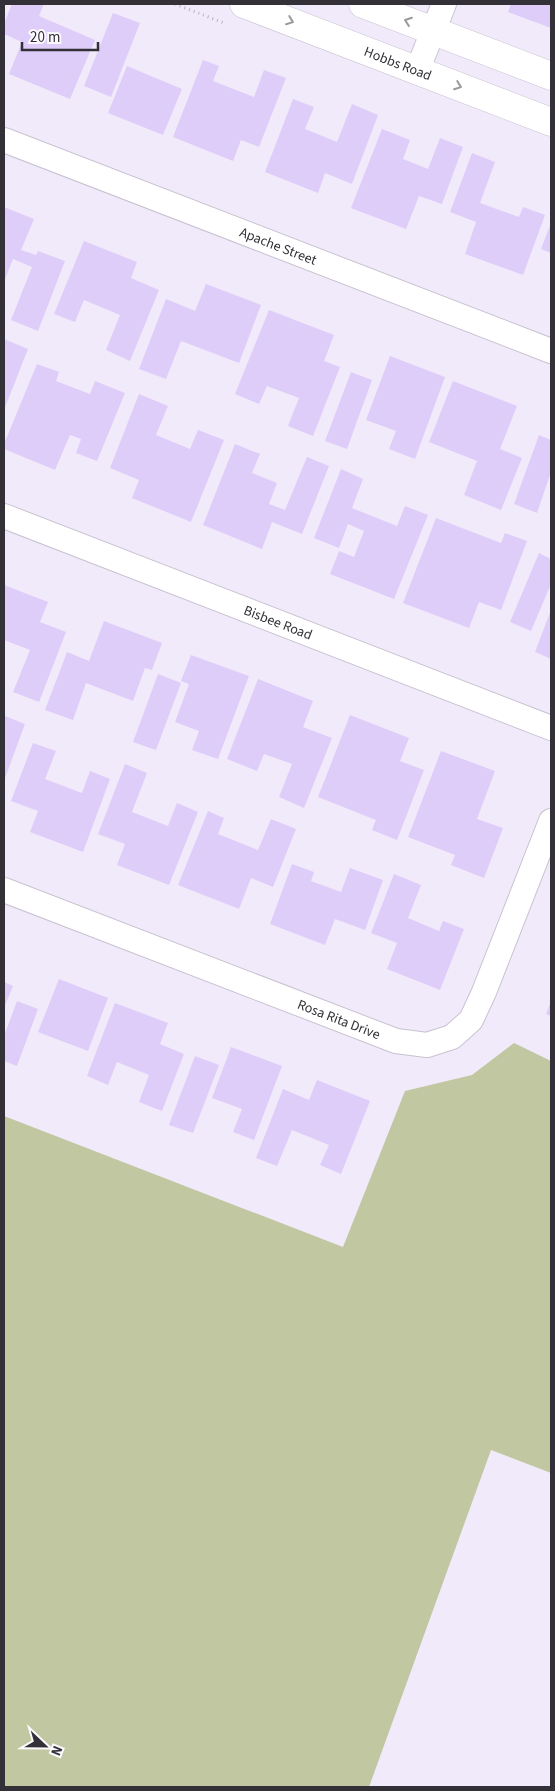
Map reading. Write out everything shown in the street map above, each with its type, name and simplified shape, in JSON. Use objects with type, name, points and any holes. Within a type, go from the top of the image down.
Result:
[{"type":"street","name":"Hobbs Road","points":[[244,4],[551,122]]},
{"type":"street","points":[[363,4],[551,76]]},
{"type":"street","points":[[417,70],[444,4]]},
{"type":"street","name":"Apache Street","points":[[4,140],[551,351]]},
{"type":"street","name":"Bisbee Road","points":[[4,516],[551,728]]},
{"type":"street","name":"Rosa Rita Drive","points":[[4,890],[396,1042],[427,1045],[452,1037],[471,1020],[484,992],[551,821]]},
{"type":"green space","points":[[514,1043],[551,1061],[551,1473],[491,1450],[369,1787],[4,1787],[4,1116],[343,1247],[405,1091],[472,1075]]},
{"type":"building","points":[[12,4],[44,4],[39,16],[95,40],[70,99],[9,74],[22,42],[4,34],[4,24]]},
{"type":"building","points":[[511,4],[551,4],[551,28],[508,12]]},
{"type":"building","points":[[113,13],[140,23],[111,97],[84,86]]},
{"type":"building","points":[[203,60],[219,66],[213,81],[254,97],[264,70],[286,78],[259,147],[241,140],[233,161],[173,137]]},
{"type":"building","points":[[127,66],[182,89],[163,135],[108,113]]},
{"type":"building","points":[[293,99],[314,107],[305,129],[337,142],[352,104],[378,115],[352,184],[325,173],[318,193],[265,172]]},
{"type":"building","points":[[382,129],[410,140],[403,159],[428,169],[440,138],[463,147],[442,204],[419,196],[406,229],[351,208]]},
{"type":"building","points":[[472,153],[495,162],[480,203],[519,217],[523,207],[545,215],[523,275],[465,254],[476,222],[450,212]]},
{"type":"building","points":[[4,207],[34,219],[21,250],[36,255],[38,251],[65,261],[38,331],[11,320],[32,267],[13,259],[4,282]]},
{"type":"building","points":[[551,223],[551,253],[541,249]]},
{"type":"building","points":[[84,241],[137,262],[131,278],[159,290],[130,361],[106,350],[120,315],[84,300],[75,322],[54,314]]},
{"type":"building","points":[[206,284],[261,305],[239,363],[181,341],[166,379],[139,369],[166,299],[195,311]]},
{"type":"building","points":[[269,310],[334,335],[324,361],[340,367],[313,436],[288,426],[299,398],[267,386],[259,404],[235,394]]},
{"type":"building","points":[[4,339],[28,349],[4,410]]},
{"type":"building","points":[[390,356],[445,377],[415,459],[389,449],[396,431],[366,420]]},
{"type":"building","points":[[37,364],[59,372],[56,381],[90,394],[95,381],[125,393],[97,461],[76,453],[81,439],[70,435],[55,470],[4,449],[4,444]]},
{"type":"building","points":[[351,372],[372,380],[347,449],[325,441]]},
{"type":"building","points":[[453,381],[517,406],[500,449],[522,458],[501,510],[464,495],[477,461],[429,442]]},
{"type":"building","points":[[139,394],[168,406],[156,435],[190,449],[198,430],[224,440],[191,522],[132,498],[139,480],[110,468]]},
{"type":"building","points":[[539,435],[551,440],[551,472],[537,513],[514,504]]},
{"type":"building","points":[[235,444],[260,454],[252,473],[277,483],[269,504],[285,510],[307,457],[329,466],[302,534],[272,522],[262,549],[203,525]]},
{"type":"building","points":[[341,469],[363,479],[352,508],[397,526],[405,506],[428,515],[394,599],[330,574],[339,551],[354,557],[364,531],[348,524],[339,548],[314,538]]},
{"type":"building","points":[[436,518],[501,543],[505,533],[527,541],[501,610],[479,602],[469,628],[403,603]]},
{"type":"building","points":[[539,553],[551,559],[551,584],[531,631],[510,622]]},
{"type":"building","points":[[4,585],[48,602],[40,622],[66,632],[39,702],[13,692],[30,650],[4,640]]},
{"type":"building","points":[[551,610],[551,659],[535,652]]},
{"type":"building","points":[[104,621],[162,643],[152,670],[145,668],[133,701],[86,683],[73,720],[45,710],[67,652],[89,661]]},
{"type":"building","points":[[191,655],[249,676],[218,759],[192,750],[199,731],[175,722],[189,684],[181,681]]},
{"type":"building","points":[[158,674],[181,683],[156,750],[133,742]]},
{"type":"building","points":[[258,679],[313,701],[303,727],[332,738],[304,808],[279,797],[292,764],[264,754],[257,771],[227,759]]},
{"type":"building","points":[[350,715],[409,738],[400,761],[424,770],[397,840],[372,830],[376,820],[318,797]]},
{"type":"building","points":[[5,716],[25,724],[4,781],[4,720]]},
{"type":"building","points":[[33,743],[56,751],[45,779],[82,793],[90,771],[110,779],[83,852],[30,832],[38,811],[11,801]]},
{"type":"building","points":[[441,751],[495,771],[477,819],[503,828],[484,878],[451,865],[455,855],[408,837]]},
{"type":"building","points":[[125,764],[147,773],[132,812],[168,826],[177,803],[198,812],[169,885],[117,865],[125,844],[98,834]]},
{"type":"building","points":[[208,811],[224,818],[218,834],[258,850],[271,819],[296,829],[273,887],[251,878],[239,909],[178,885]]},
{"type":"building","points":[[292,864],[314,872],[311,881],[341,892],[350,868],[383,880],[365,930],[335,919],[325,945],[270,924]]},
{"type":"building","points":[[394,874],[421,885],[408,918],[439,931],[443,921],[464,929],[440,990],[387,969],[397,943],[371,933]]},
{"type":"building","points":[[59,979],[108,998],[88,1051],[38,1032]]},
{"type":"building","points":[[4,982],[13,986],[4,1008]]},
{"type":"building","points":[[17,1001],[38,1009],[17,1066],[4,1061],[4,1036]]},
{"type":"building","points":[[551,1001],[551,1016],[546,1014]]},
{"type":"building","points":[[115,1003],[168,1023],[160,1044],[184,1054],[162,1111],[139,1102],[149,1075],[117,1062],[108,1085],[87,1076]]},
{"type":"building","points":[[231,1047],[282,1066],[254,1140],[233,1132],[242,1109],[212,1098]]},
{"type":"building","points":[[195,1056],[219,1065],[193,1133],[169,1125]]},
{"type":"building","points":[[317,1080],[370,1101],[341,1174],[320,1165],[329,1145],[292,1130],[277,1166],[256,1158],[283,1089],[309,1100]]}]
